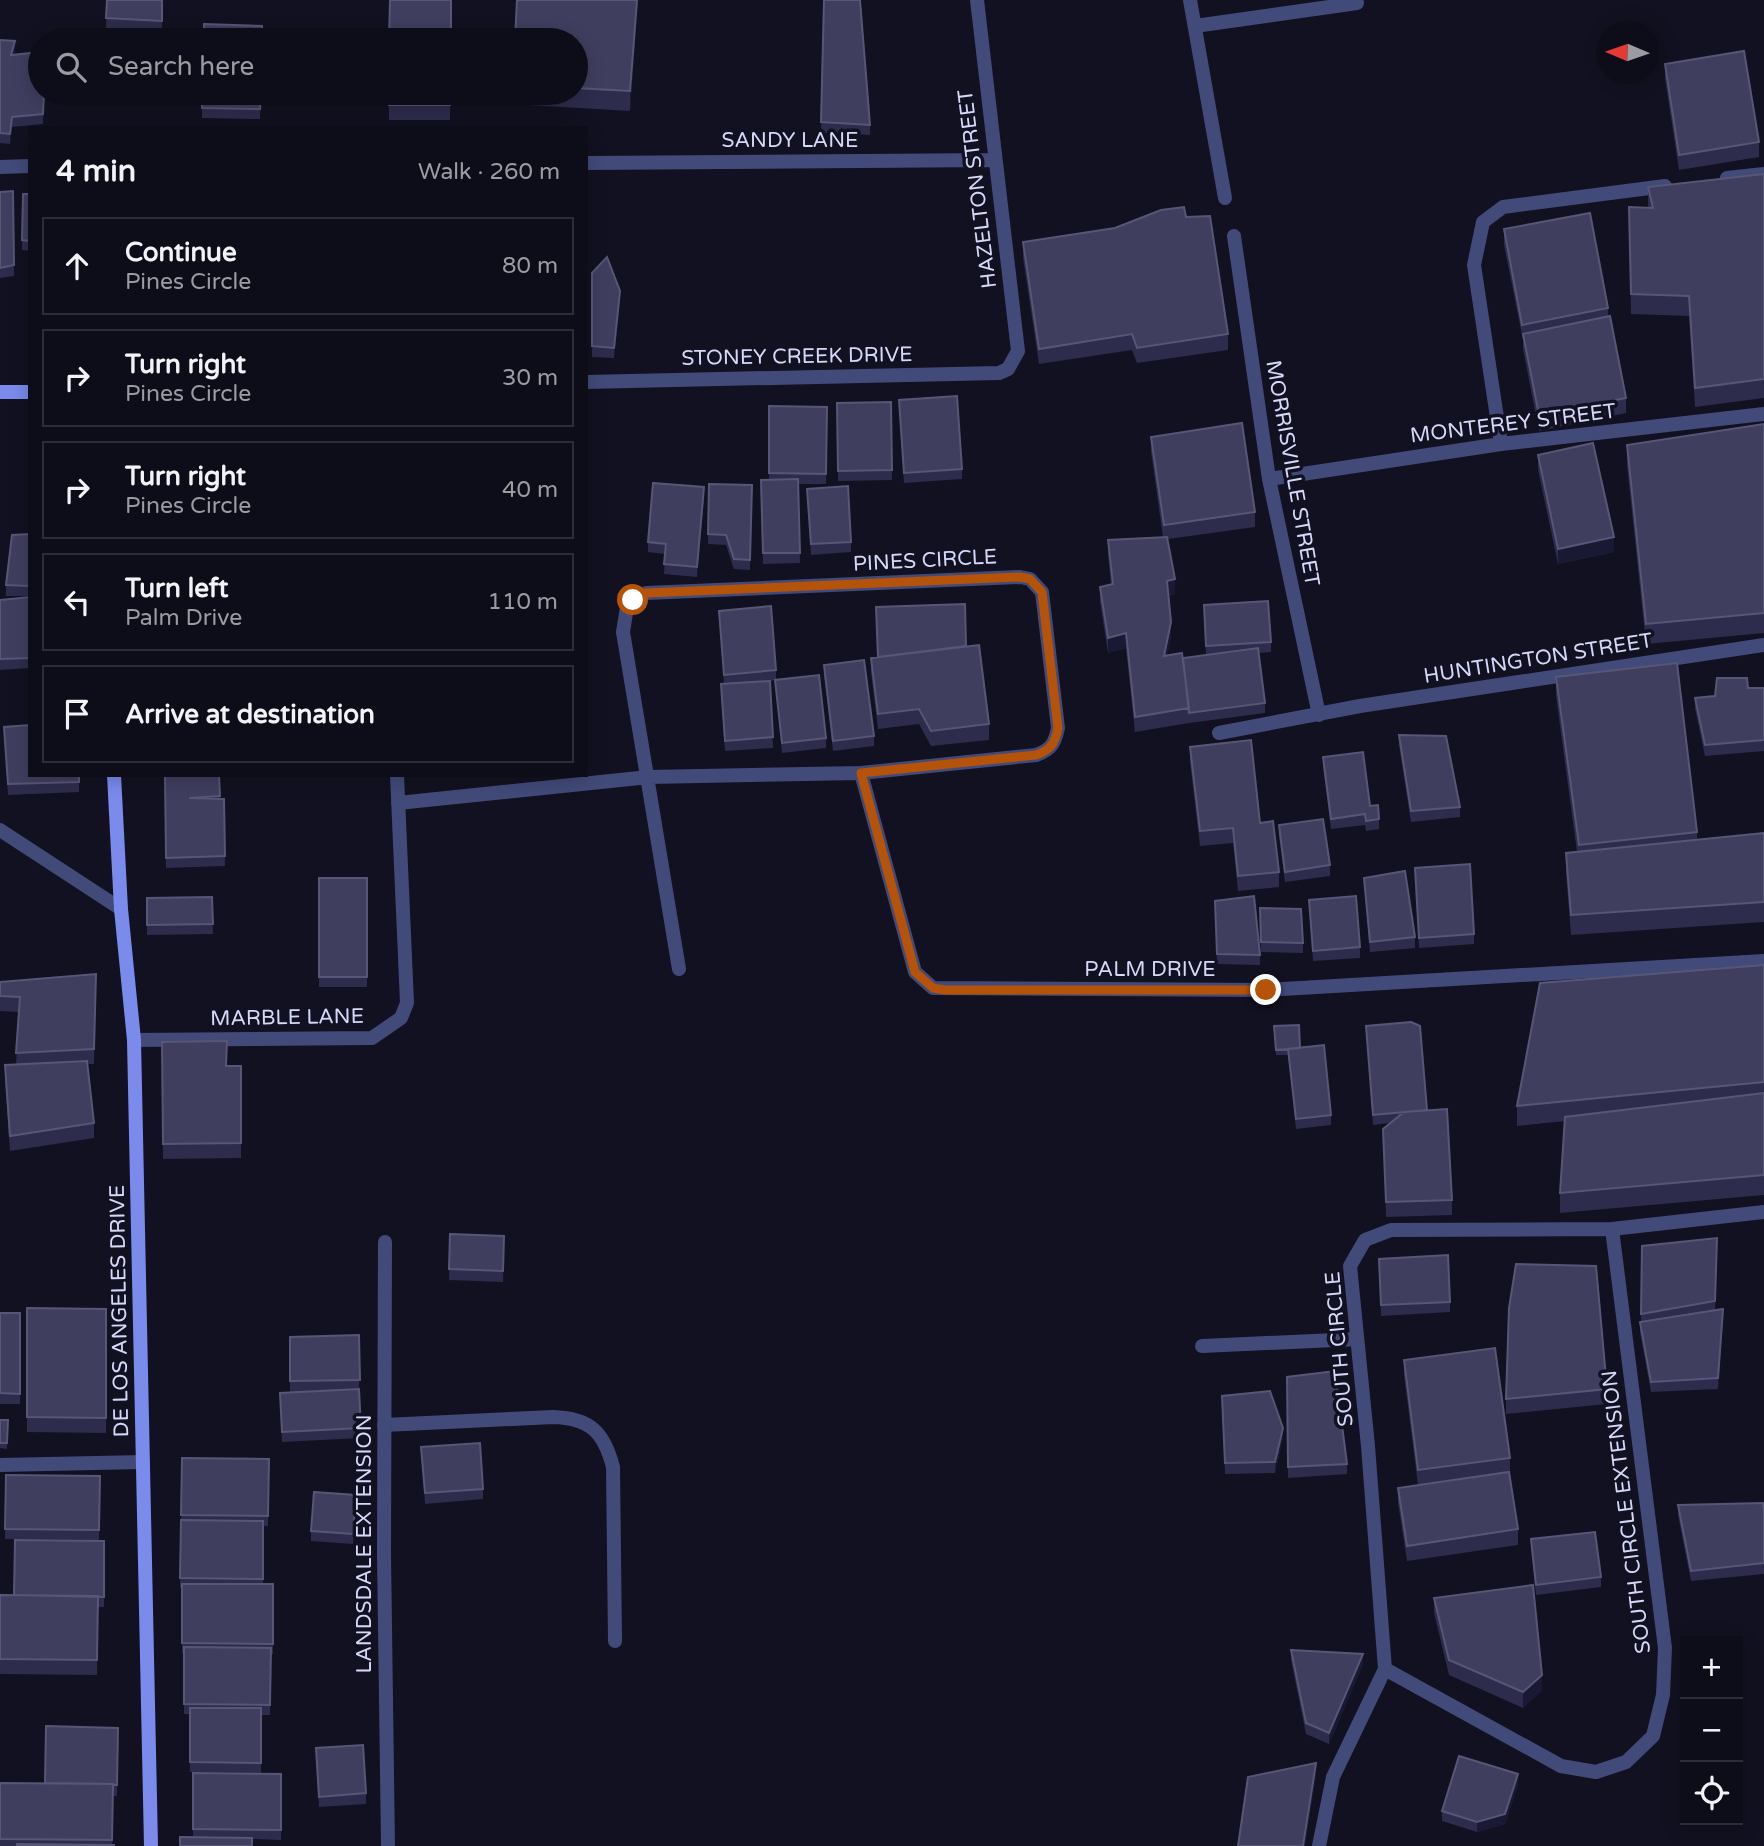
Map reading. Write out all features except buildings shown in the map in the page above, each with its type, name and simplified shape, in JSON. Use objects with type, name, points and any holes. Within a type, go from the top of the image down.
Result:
[{"type":"street","name":"HAZELTON STREET","points":[[977,0],[993,160],[1018,351],[1008,369]]},
{"type":"street","points":[[1191,0],[1225,198]]},
{"type":"street","points":[[1195,26],[1357,4]]},
{"type":"street","name":"SANDY LANE","points":[[588,163],[993,160]]},
{"type":"street","points":[[0,167],[28,166]]},
{"type":"street","points":[[1709,181],[1764,174]]},
{"type":"street","points":[[1502,444],[1474,265],[1483,222],[1503,207],[1682,184]]},
{"type":"street","name":"MORRISVILLE STREET","points":[[1234,236],[1269,478],[1319,715]]},
{"type":"street","name":"STONEY CREEK DRIVE","points":[[588,382],[999,373],[1008,369]]},
{"type":"street","points":[[0,392],[28,392]]},
{"type":"street","name":"MONTEREY STREET","points":[[1269,478],[1502,444],[1764,414]]},
{"type":"street","name":"PINES CIRCLE","points":[[398,803],[649,777],[861,773],[1036,755],[1048,751],[1056,742],[1058,728],[1042,592],[1037,584],[1020,577],[646,593],[627,607],[623,632],[649,777],[679,969]]},
{"type":"street","name":"HUNTINGTON STREET","points":[[1219,733],[1360,706],[1764,645]]},
{"type":"street","name":"PALM DRIVE","points":[[861,773],[915,972],[933,988],[1266,990],[1764,961]]},
{"type":"street","name":"DE LOS ANGELES DRIVE","points":[[114,777],[121,909],[134,1040],[151,1846]]},
{"type":"street","name":"MARBLE LANE","points":[[134,1040],[372,1038],[401,1018],[407,1003],[397,777]]},
{"type":"street","points":[[0,830],[121,909]]},
{"type":"street","name":"SOUTH CIRCLE","points":[[1385,1668],[1350,1266],[1365,1240],[1391,1230],[1612,1229],[1764,1212]]},
{"type":"street","name":"SOUTH CIRCLE EXTENSION","points":[[1385,1668],[1562,1766],[1597,1772],[1626,1762],[1653,1736],[1663,1695],[1665,1648],[1612,1229]]},
{"type":"street","name":"LANDSDALE EXTENSION","points":[[385,1242],[388,1846]]},
{"type":"street","points":[[1202,1346],[1357,1339]]},
{"type":"street","points":[[384,1425],[553,1417],[576,1418],[596,1431],[608,1445],[613,1467],[615,1640]]},
{"type":"street","points":[[0,1465],[142,1462]]},
{"type":"street","points":[[1319,1846],[1333,1777],[1385,1668]]},
{"type":"route","points":[[633,600],[646,593],[1020,577],[1030,579],[1042,592],[1058,728],[1056,742],[1048,751],[1036,755],[861,773],[915,972],[923,982],[933,988],[945,990],[1266,990]]}]
